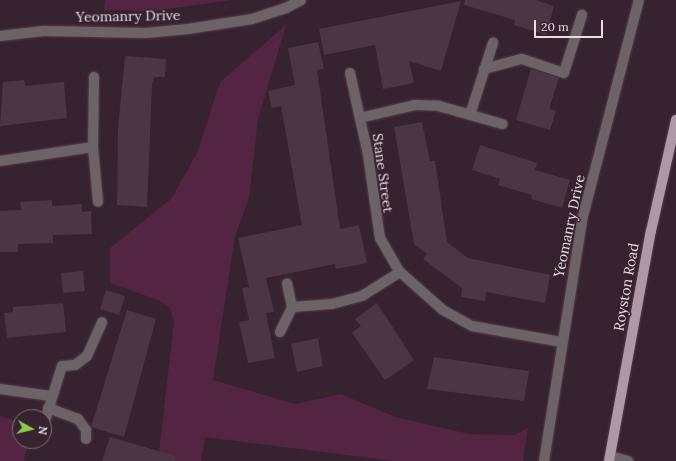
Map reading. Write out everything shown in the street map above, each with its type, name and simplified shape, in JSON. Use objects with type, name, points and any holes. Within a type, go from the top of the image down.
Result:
[{"type":"main road","name":"Royston Road","points":[[610,459],[674,139],[676,120]]},
{"type":"street","name":"Yeomanry Drive","points":[[0,36],[44,31],[146,32],[188,29],[252,19],[286,8],[300,0]]},
{"type":"street","name":"Yeomanry Drive","points":[[544,461],[561,342],[582,220],[638,0]]},
{"type":"street","points":[[484,70],[522,60],[564,72],[582,15]]},
{"type":"street","points":[[470,115],[493,43]]},
{"type":"street","name":"Stane Street","points":[[350,73],[360,118],[380,238],[400,272],[443,310],[472,326],[561,342]]},
{"type":"street","points":[[94,78],[93,147],[98,202]]},
{"type":"street","points":[[360,118],[414,105],[439,106],[502,124]]},
{"type":"street","points":[[0,161],[93,147]]},
{"type":"street","points":[[292,308],[332,304],[362,296],[400,272]]},
{"type":"street","points":[[280,332],[292,308],[287,284]]},
{"type":"street","points":[[86,439],[86,430],[78,419],[48,408],[62,366],[74,365],[87,356],[102,322]]},
{"type":"street","points":[[0,388],[52,396]]},
{"type":"street","points":[[610,459],[628,461]]},
{"type":"shaded area","points":[[105,0],[232,0],[153,11],[104,10]]},
{"type":"shaded area","points":[[286,25],[258,119],[249,198],[235,236],[213,380],[295,404],[341,394],[395,417],[469,434],[515,435],[528,428],[523,461],[393,461],[205,437],[201,461],[158,461],[174,321],[170,308],[158,300],[110,283],[110,248],[171,199],[197,153],[220,82]]},
{"type":"shaded area","points":[[0,416],[12,420],[12,449],[26,449],[24,461],[0,461]]},
{"type":"building","points":[[465,0],[536,0],[554,6],[546,35],[514,25],[515,20],[464,5]]},
{"type":"building","points":[[461,1],[441,71],[409,61],[414,83],[383,89],[375,45],[324,55],[319,29]]},
{"type":"building","points":[[318,42],[324,69],[317,70],[340,229],[359,225],[367,263],[336,269],[335,264],[266,278],[274,312],[266,313],[275,358],[248,363],[239,322],[249,320],[242,288],[249,287],[238,238],[302,225],[281,106],[272,108],[268,91],[295,85],[288,48]]},
{"type":"building","points":[[125,56],[166,59],[165,77],[154,77],[152,84],[147,207],[117,205],[118,128]]},
{"type":"building","points":[[531,69],[559,78],[549,109],[556,111],[550,130],[516,120]]},
{"type":"building","points":[[24,80],[25,86],[64,82],[67,118],[0,126],[3,82]]},
{"type":"building","points":[[422,122],[430,161],[435,161],[447,242],[468,258],[550,275],[545,303],[486,292],[485,301],[461,297],[462,288],[423,259],[427,254],[414,244],[394,127]]},
{"type":"building","points":[[480,145],[537,163],[535,170],[570,180],[562,208],[531,199],[532,195],[498,185],[500,179],[472,170]]},
{"type":"building","points":[[52,200],[52,206],[82,204],[82,212],[91,211],[92,234],[53,235],[53,243],[18,244],[18,252],[0,252],[0,211],[21,210],[20,202]]},
{"type":"building","points":[[83,271],[85,291],[63,293],[61,273]]},
{"type":"building","points":[[106,290],[125,296],[119,315],[100,309]]},
{"type":"building","points":[[63,303],[66,332],[7,338],[4,313],[13,312],[13,307]]},
{"type":"building","points":[[377,303],[414,360],[385,380],[352,333],[361,326],[355,319]]},
{"type":"building","points":[[127,310],[156,319],[124,437],[91,427]]},
{"type":"building","points":[[318,338],[323,366],[297,372],[291,344]]},
{"type":"building","points":[[434,357],[529,371],[524,401],[427,389]]},
{"type":"building","points":[[110,437],[176,456],[175,461],[102,461]]}]
